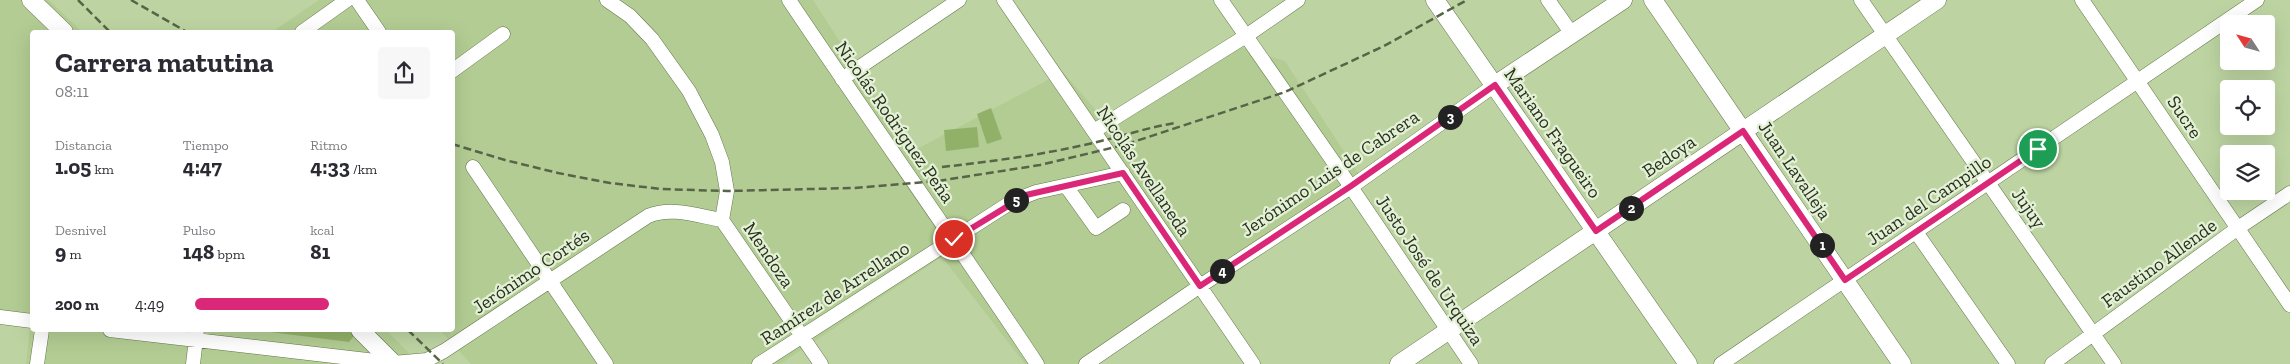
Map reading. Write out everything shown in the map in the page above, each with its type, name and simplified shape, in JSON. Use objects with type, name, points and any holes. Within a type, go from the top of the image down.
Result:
[{"type":"main road","points":[[32,0],[62,30]]},
{"type":"main road","name":"Mariano Fragueiro","points":[[1435,0],[1688,364]]},
{"type":"main road","name":"Jerónimo Luis de Cabrera","points":[[1495,85],[1623,0]]},
{"type":"main road","name":"Juan Lavalleja","points":[[1653,0],[1902,364]]},
{"type":"main road","name":"Bedoya","points":[[1399,364],[1937,0]]},
{"type":"main road","points":[[362,332],[394,363]]},
{"type":"street","points":[[305,30],[347,0]]},
{"type":"street","points":[[357,0],[378,30]]},
{"type":"street","points":[[607,0],[630,16],[652,39],[689,91],[712,134],[722,162],[728,191],[722,220]]},
{"type":"street","name":"Nicolás Rodríguez Peña","points":[[789,0],[910,180],[954,239],[1037,364]]},
{"type":"street","points":[[842,79],[959,0]]},
{"type":"street","name":"Nicolás Avellaneda","points":[[1004,0],[1253,364]]},
{"type":"street","name":"Justo José de Urquiza","points":[[1221,0],[1351,186],[1471,364]]},
{"type":"street","points":[[1094,132],[1246,36],[1298,0]]},
{"type":"street","points":[[1548,0],[1572,34]]},
{"type":"street","name":"Jujuy","points":[[1861,0],[2114,364]]},
{"type":"street","name":"Sucre","points":[[2082,0],[2290,305]]},
{"type":"street","name":"Juan del Campillo","points":[[1721,364],[2257,0]]},
{"type":"street","points":[[455,69],[503,34]]},
{"type":"street","name":"Jerónimo Luis de Cabrera","points":[[1086,364],[1351,186],[1495,85]]},
{"type":"street","points":[[472,166],[606,364]]},
{"type":"street","name":"Ramírez de Arrellano","points":[[759,364],[801,335],[1026,195],[1123,173]]},
{"type":"street","points":[[1066,186],[1096,228],[1123,210]]},
{"type":"street","name":"Faustino Allende","points":[[2052,364],[2238,228],[2290,193]]},
{"type":"street","name":"Mendoza","points":[[659,211],[672,211],[722,220],[821,364]]},
{"type":"street","name":"Jerónimo Cortés","points":[[144,332],[196,335],[394,363],[412,362],[435,356],[648,216],[659,211]]},
{"type":"street","points":[[1916,232],[2008,364]]},
{"type":"street","points":[[0,317],[30,321]]},
{"type":"street","points":[[37,364],[42,332]]},
{"type":"street","points":[[193,364],[196,335]]},
{"type":"shaded area","points":[[0,0],[49,0],[80,30],[30,30],[30,327],[0,324]]},
{"type":"shaded area","points":[[319,0],[813,0],[911,152],[1063,72],[1112,129],[1239,47],[1285,61],[1362,179],[1090,364],[1025,364],[942,257],[780,364],[471,364],[442,332],[455,332],[455,30],[275,30]]},
{"type":"shaded area","points":[[991,108],[1002,139],[987,144],[977,114]]},
{"type":"shaded area","points":[[977,127],[979,147],[946,151],[944,130]]},
{"type":"shaded area","points":[[30,327],[30,332],[388,332],[420,364],[26,364]]},
{"type":"shaded area","points":[[271,332],[351,332],[354,336],[349,342]]},
{"type":"railway","points":[[78,0],[108,30]]},
{"type":"railway","points":[[131,0],[184,30]]},
{"type":"railway","points":[[455,145],[558,173],[610,183],[661,189],[727,191],[854,188],[938,181],[1040,165],[1124,145],[1285,92],[1384,46],[1467,0]]},
{"type":"railway","points":[[942,167],[1062,150],[1175,123]]},
{"type":"railway","points":[[410,332],[443,364]]},
{"type":"route","points":[[954,239],[1013,201],[1026,195],[1123,173],[1200,286],[1351,186],[1495,85],[1596,231],[1743,131],[1845,280],[2038,149]]}]
